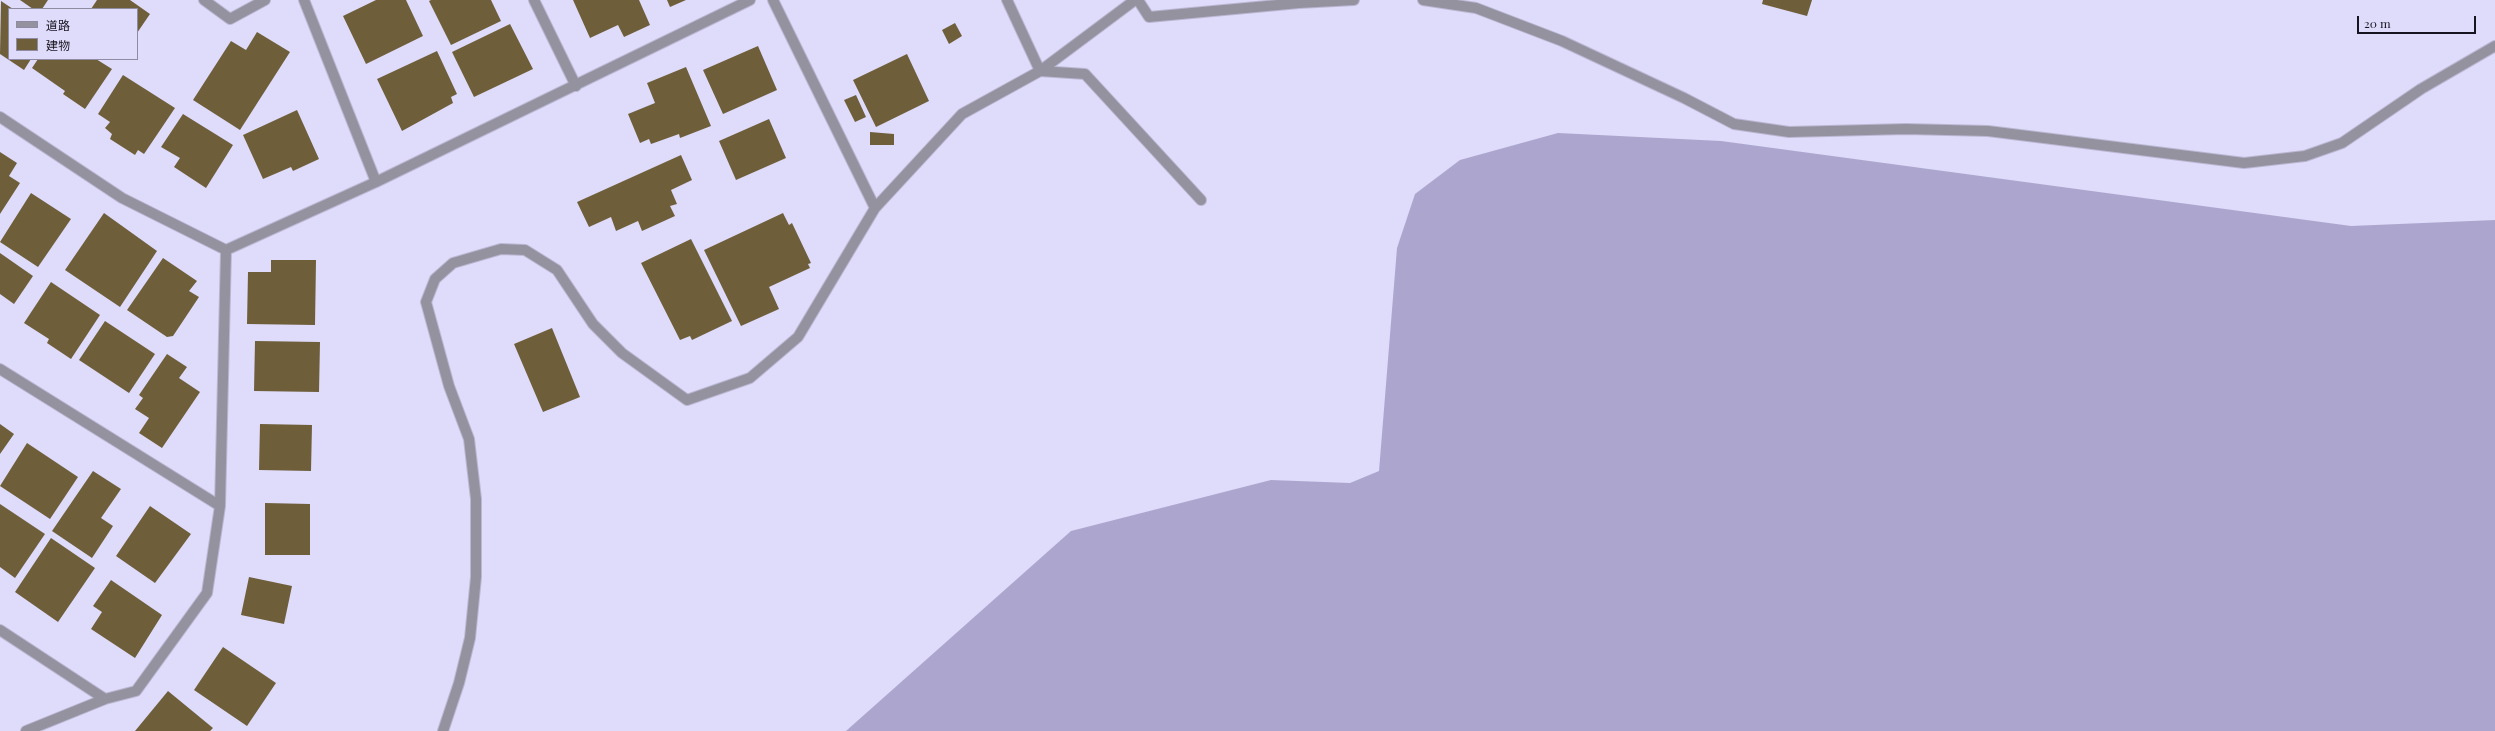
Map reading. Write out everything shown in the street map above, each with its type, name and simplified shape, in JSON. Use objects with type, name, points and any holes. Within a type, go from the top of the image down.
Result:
[{"type":"street","points":[[204,0],[230,19],[265,0]]},
{"type":"street","points":[[304,0],[376,182]]},
{"type":"street","points":[[534,0],[576,86]]},
{"type":"street","points":[[226,250],[376,182],[750,0]]},
{"type":"street","points":[[773,0],[875,208]]},
{"type":"street","points":[[1007,0],[1040,71]]},
{"type":"street","points":[[443,731],[460,683],[470,638],[476,577],[476,499],[469,440],[449,386],[426,302],[436,279],[453,263],[501,248],[525,250],[557,270],[593,324],[622,353],[687,400],[750,378],[798,337],[875,208],[962,114],[1040,71],[1137,0],[1149,17],[1299,3],[1354,0]]},
{"type":"street","points":[[1423,0],[1476,8],[1562,41],[1684,98],[1734,124],[1789,132],[1906,129],[1988,131],[2244,163],[2304,156],[2342,144],[2421,89],[2495,46]]},
{"type":"street","points":[[1040,71],[1085,74],[1201,200]]},
{"type":"street","points":[[0,117],[122,198],[226,250]]},
{"type":"street","points":[[26,731],[104,699],[136,690],[207,593],[220,506],[226,250]]},
{"type":"street","points":[[0,369],[220,506]]},
{"type":"street","points":[[0,630],[104,699]]},
{"type":"shaded area","points":[[1558,133],[1721,141],[2351,226],[2495,220],[2495,731],[846,731],[1071,531],[1271,480],[1350,483],[1379,471],[1397,248],[1415,194],[1460,160]]},
{"type":"building","points":[[20,0],[48,0],[43,8],[32,8]]},
{"type":"building","points":[[97,0],[130,0],[150,14],[138,32],[138,8],[92,8]]},
{"type":"building","points":[[376,0],[406,0],[423,36],[366,64],[343,16]]},
{"type":"building","points":[[491,0],[501,21],[451,45],[429,1]]},
{"type":"building","points":[[573,0],[639,0],[650,25],[624,37],[618,25],[590,38]]},
{"type":"building","points":[[667,0],[686,0],[670,7]]},
{"type":"building","points":[[1763,0],[1812,0],[1807,16],[1762,4]]},
{"type":"building","points":[[1,1],[12,8],[8,8],[8,59],[0,54]]},
{"type":"building","points":[[955,23],[962,36],[949,44],[942,30]]},
{"type":"building","points":[[510,24],[533,69],[474,97],[452,52]]},
{"type":"building","points":[[257,32],[290,52],[240,130],[193,100],[231,41],[246,50]]},
{"type":"building","points":[[758,46],[777,90],[723,114],[703,70]]},
{"type":"building","points":[[437,51],[457,94],[451,97],[453,103],[402,131],[377,79]]},
{"type":"building","points":[[907,54],[929,101],[876,127],[853,80]]},
{"type":"building","points":[[9,60],[30,60],[24,70]]},
{"type":"building","points":[[37,60],[98,60],[112,69],[85,109],[63,94],[65,91],[32,68]]},
{"type":"building","points":[[686,67],[711,126],[680,138],[679,134],[651,144],[649,139],[640,143],[628,114],[655,103],[647,83]]},
{"type":"building","points":[[123,75],[175,108],[144,154],[138,150],[135,155],[110,139],[112,134],[105,128],[110,122],[98,114]]},
{"type":"building","points":[[856,95],[866,117],[855,122],[844,100]]},
{"type":"building","points":[[297,110],[319,159],[293,171],[291,167],[263,179],[243,135]]},
{"type":"building","points":[[183,114],[233,145],[206,188],[174,167],[180,158],[161,147]]},
{"type":"building","points":[[769,119],[786,158],[736,180],[719,141]]},
{"type":"building","points":[[870,132],[894,134],[894,145],[870,145]]},
{"type":"building","points":[[0,152],[17,163],[9,176],[20,183],[0,214]]},
{"type":"building","points":[[681,155],[692,180],[671,190],[677,204],[670,206],[675,216],[642,231],[638,221],[616,231],[611,217],[589,227],[577,202]]},
{"type":"building","points":[[31,193],[71,219],[38,267],[0,242]]},
{"type":"building","points":[[104,213],[157,251],[120,307],[65,270]]},
{"type":"building","points":[[783,213],[789,225],[792,223],[811,263],[808,264],[810,268],[769,287],[779,309],[741,326],[704,250]]},
{"type":"building","points":[[691,239],[732,321],[692,340],[690,336],[680,340],[641,263]]},
{"type":"building","points":[[0,253],[33,276],[14,304],[0,294]]},
{"type":"building","points":[[163,258],[197,281],[189,291],[199,297],[173,336],[167,337],[127,310]]},
{"type":"building","points":[[271,260],[316,260],[315,325],[247,324],[248,272],[271,272]]},
{"type":"building","points":[[51,282],[100,315],[71,359],[47,343],[49,339],[24,323]]},
{"type":"building","points":[[105,321],[155,354],[129,393],[79,360]]},
{"type":"building","points":[[552,328],[580,397],[543,412],[514,344]]},
{"type":"building","points":[[255,341],[320,342],[319,392],[254,391]]},
{"type":"building","points":[[167,354],[187,367],[179,378],[200,392],[162,448],[139,433],[149,418],[135,409],[143,398],[139,395]]},
{"type":"building","points":[[0,424],[14,434],[0,454]]},
{"type":"building","points":[[260,424],[312,425],[311,471],[259,470]]},
{"type":"building","points":[[27,443],[78,477],[50,519],[0,486]]},
{"type":"building","points":[[93,471],[121,489],[101,518],[113,526],[92,558],[52,531]]},
{"type":"building","points":[[265,503],[310,504],[310,555],[265,555]]},
{"type":"building","points":[[0,504],[45,534],[15,578],[0,567]]},
{"type":"building","points":[[150,506],[191,534],[155,583],[116,556]]},
{"type":"building","points":[[51,538],[95,568],[58,622],[15,592]]},
{"type":"building","points":[[249,577],[292,586],[284,624],[241,615]]},
{"type":"building","points":[[111,580],[162,615],[135,658],[91,629],[102,612],[93,606]]},
{"type":"building","points":[[223,647],[276,683],[247,726],[194,690]]},
{"type":"building","points":[[168,691],[213,728],[210,731],[135,731]]}]
